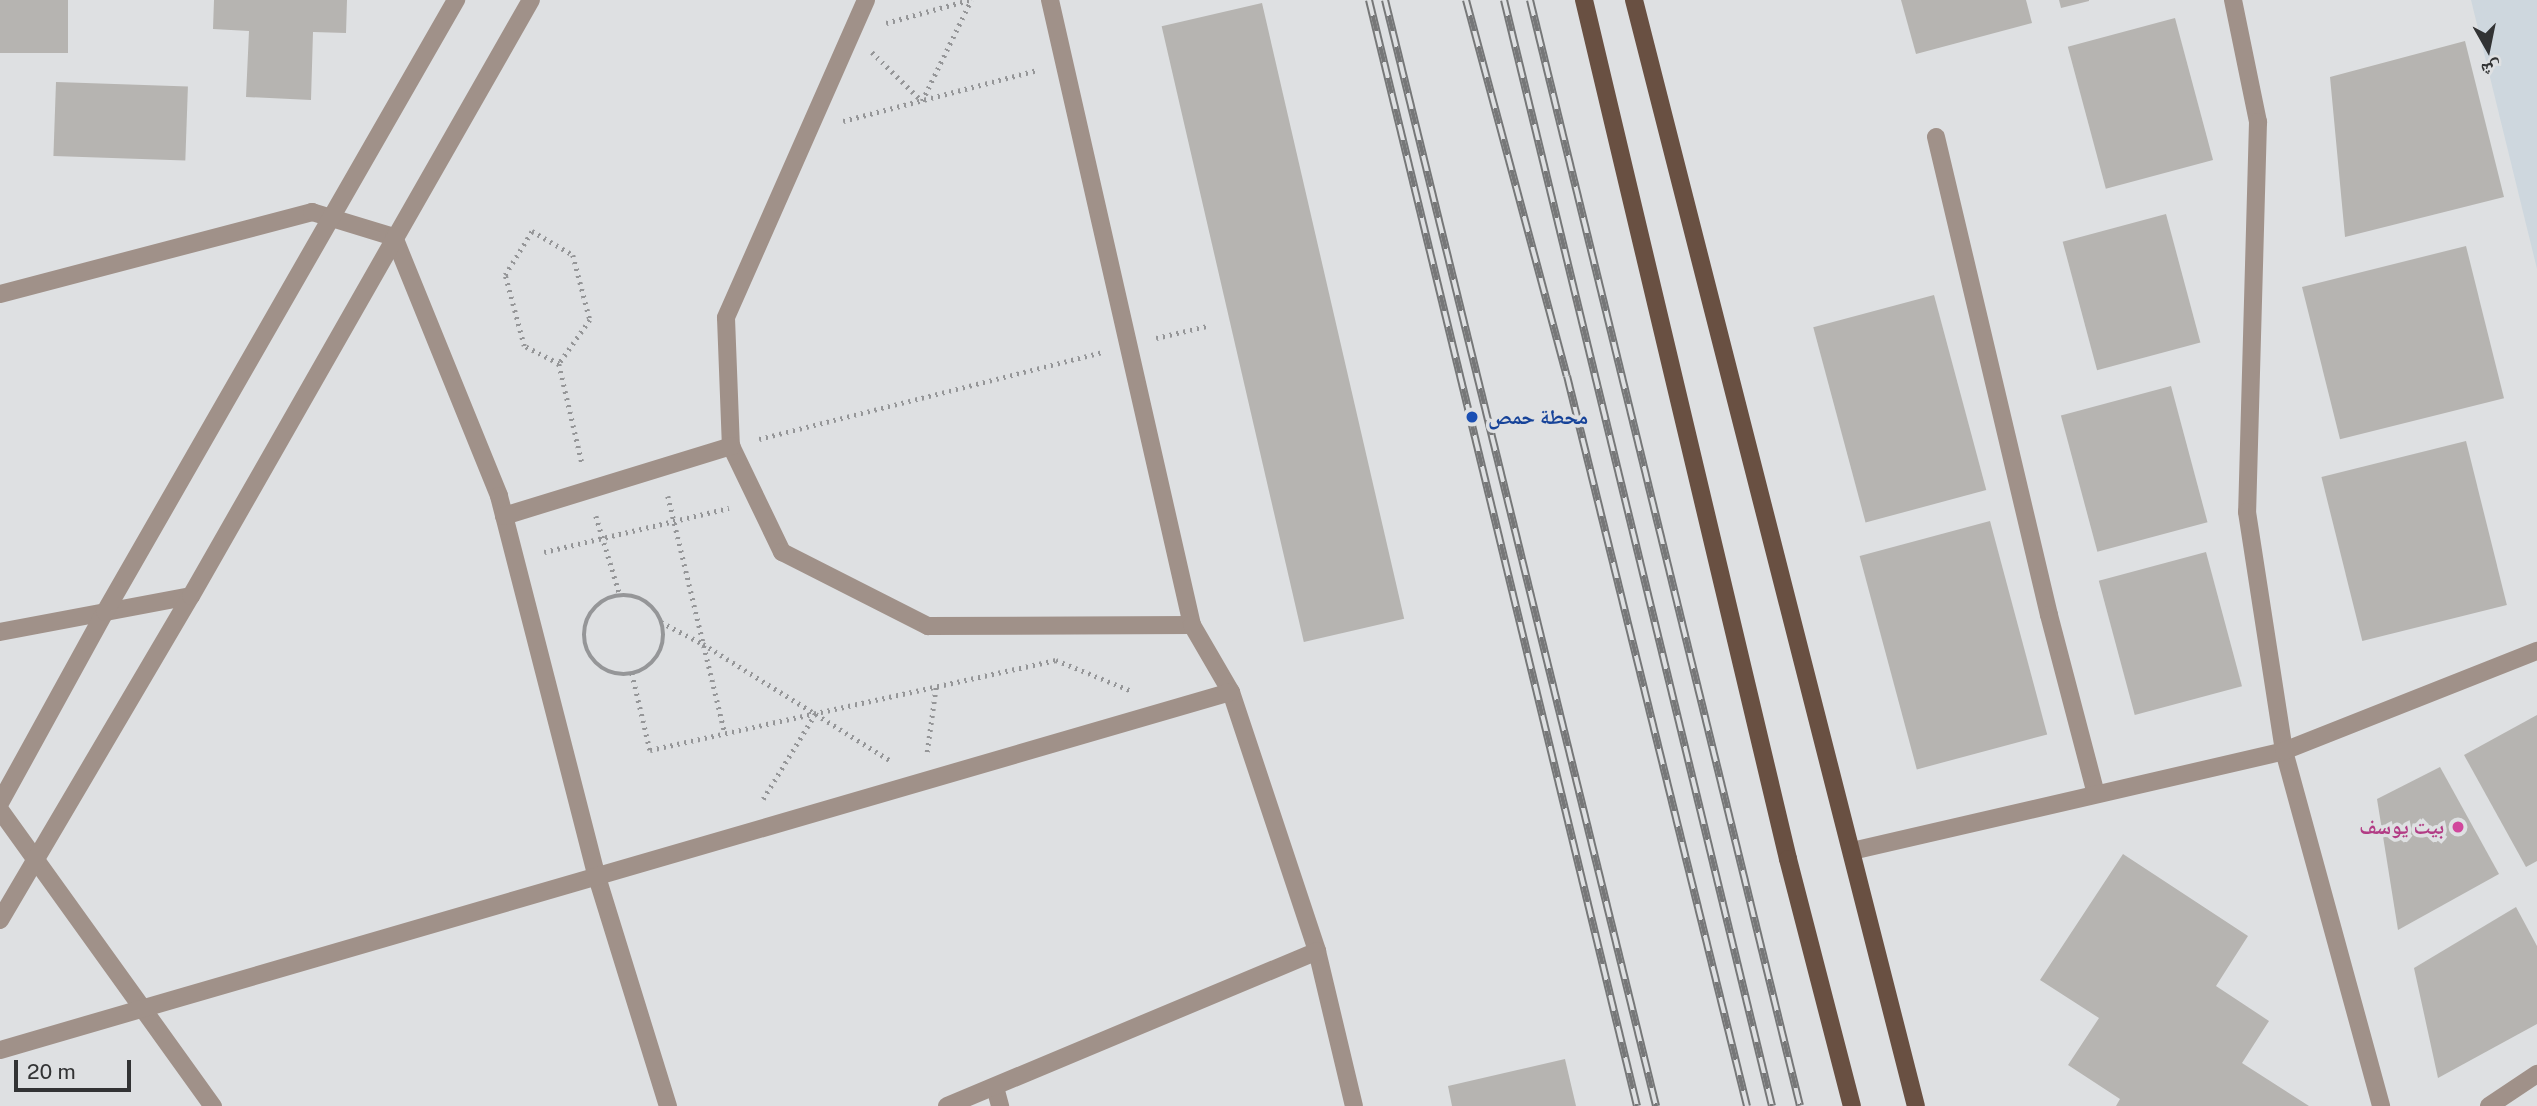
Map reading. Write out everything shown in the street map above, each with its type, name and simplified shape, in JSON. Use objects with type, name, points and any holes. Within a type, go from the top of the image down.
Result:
[{"type":"main road","points":[[1584,0],[1784,845],[1852,1106]]},
{"type":"main road","points":[[1634,0],[1916,1106]]},
{"type":"street","points":[[0,803],[105,612],[456,0]]},
{"type":"street","points":[[0,920],[33,859],[191,596],[531,0]]},
{"type":"street","points":[[866,0],[726,318],[731,446],[782,552],[928,626],[1192,625]]},
{"type":"street","points":[[1050,0],[1192,625],[1231,692],[1317,951],[1354,1106]]},
{"type":"street","points":[[2233,0],[2258,122],[2247,512],[2284,751],[2381,1106]]},
{"type":"street","points":[[1936,136],[2049,615],[2096,794]]},
{"type":"street","points":[[0,294],[312,212],[394,237]]},
{"type":"street","points":[[394,237],[499,496],[597,877],[668,1106]]},
{"type":"street","points":[[504,516],[731,446]]},
{"type":"street","points":[[0,632],[191,596]]},
{"type":"street","points":[[1852,851],[2284,751],[2537,651]]},
{"type":"street","points":[[0,1050],[1231,692]]},
{"type":"street","points":[[0,810],[213,1106]]},
{"type":"street","points":[[947,1106],[1317,951]]},
{"type":"street","points":[[2489,1106],[2537,1073]]},
{"type":"street","points":[[995,1087],[1000,1106]]},
{"type":"path","points":[[852,32],[970,0]]},
{"type":"path","points":[[922,101],[970,0]]},
{"type":"path","points":[[852,32],[922,101]]},
{"type":"path","points":[[808,131],[1064,63]]},
{"type":"path","points":[[559,364],[524,346],[505,275],[532,231],[573,255],[590,320],[559,364],[589,490],[620,595]]},
{"type":"path","points":[[731,446],[1207,326]]},
{"type":"path","points":[[661,468],[725,734]]},
{"type":"path","points":[[515,558],[757,502]]},
{"type":"path","points":[[662,622],[661,648],[645,669],[632,673],[619,674],[597,664],[584,642],[584,629],[596,606],[620,595],[633,596],[645,601],[655,610],[662,622],[816,713],[923,782],[936,686]]},
{"type":"path","points":[[632,673],[650,750],[1056,660],[1175,708]]},
{"type":"path","points":[[740,836],[816,713]]},
{"type":"shaded area","points":[[2471,0],[2537,0],[2537,269]]},
{"type":"building","points":[[0,0],[68,0],[68,53],[0,53]]},
{"type":"building","points":[[214,0],[347,0],[346,33],[313,32],[311,100],[246,97],[249,31],[213,29]]},
{"type":"building","points":[[1901,0],[2026,0],[2032,23],[1916,54]]},
{"type":"building","points":[[2059,0],[2089,0],[2089,1],[2061,8]]},
{"type":"building","points":[[1262,3],[1404,619],[1304,642],[1162,26]]},
{"type":"building","points":[[2175,18],[2213,160],[2106,189],[2068,47]]},
{"type":"building","points":[[2465,41],[2504,197],[2345,237],[2330,77]]},
{"type":"building","points":[[56,82],[188,87],[185,161],[53,156]]},
{"type":"building","points":[[2166,214],[2200,342],[2097,370],[2063,242]]},
{"type":"building","points":[[2466,246],[2504,398],[2340,439],[2302,287]]},
{"type":"building","points":[[1934,295],[1986,490],[1866,522],[1813,327]]},
{"type":"building","points":[[2171,386],[2207,522],[2097,552],[2061,416]]},
{"type":"building","points":[[2466,441],[2507,605],[2362,641],[2321,477]]},
{"type":"building","points":[[1990,521],[2047,734],[1917,769],[1860,556]]},
{"type":"building","points":[[2206,552],[2242,686],[2135,715],[2099,581]]},
{"type":"building","points":[[2537,715],[2537,861],[2526,867],[2464,755]]},
{"type":"building","points":[[2440,767],[2499,874],[2398,930],[2377,799]]},
{"type":"building","points":[[2123,854],[2248,936],[2216,986],[2269,1021],[2242,1063],[2309,1106],[2116,1106],[2120,1099],[2068,1065],[2099,1018],[2040,980]]},
{"type":"building","points":[[2516,907],[2537,946],[2537,1024],[2438,1078],[2414,968]]},
{"type":"building","points":[[1565,1059],[1576,1106],[1452,1106],[1448,1086]]},
{"type":"railway","points":[[1369,0],[1637,1106]]},
{"type":"railway","points":[[1385,0],[1656,1106]]},
{"type":"railway","points":[[1466,0],[1567,376],[1747,1106]]},
{"type":"railway","points":[[1504,0],[1772,1106]]},
{"type":"railway","points":[[1530,0],[1800,1106]]},
{"type":"place","name":"محطة حمص","points":[[1472,417]]},
{"type":"place","name":"بيت يوسف","points":[[2458,827]]}]
